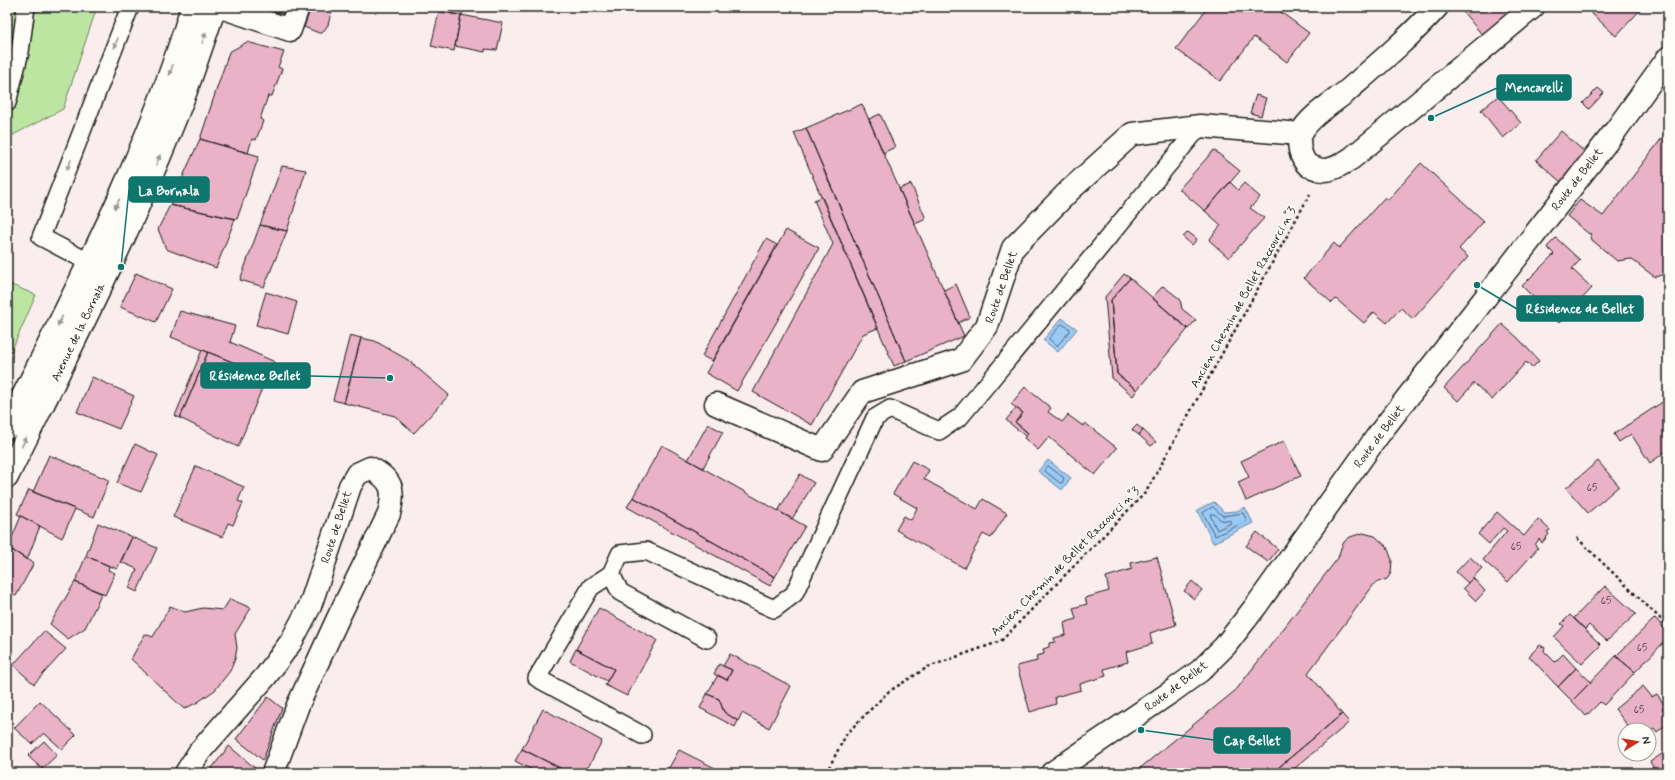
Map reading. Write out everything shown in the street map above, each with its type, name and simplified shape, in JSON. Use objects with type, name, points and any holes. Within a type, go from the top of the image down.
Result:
[{"type":"street","name":"Avenue de la Bornala","points":[[7,476],[98,267],[122,193],[145,141],[192,7]]},
{"type":"street","name":"Avenue de la Bornala","points":[[7,428],[98,267],[167,138],[184,96],[215,7]]},
{"type":"street","points":[[221,7],[290,30],[298,7]]},
{"type":"street","points":[[1437,7],[1421,25],[1391,53],[1327,108],[1310,120],[1301,134],[1300,152],[1309,165],[1322,170],[1337,167],[1352,158],[1533,7]]},
{"type":"street","name":"Route de Bellet","points":[[1052,773],[1200,671],[1225,646],[1260,600],[1379,434],[1470,318],[1498,279],[1616,130],[1668,58]]},
{"type":"street","name":"Route de Bellet","points":[[716,404],[822,450],[862,392],[961,360],[987,326],[1013,248],[1070,190],[1132,134],[1200,126],[1301,134]]},
{"type":"street","name":"Route de Bellet","points":[[186,773],[200,751],[266,676],[291,642],[310,606],[350,486],[357,474],[370,468],[380,473],[389,483],[394,497],[389,514],[298,705],[273,773]]},
{"type":"lane","points":[[7,103],[20,52],[26,7]]},
{"type":"lane","points":[[98,267],[41,237],[130,7]]},
{"type":"lane","points":[[642,735],[537,678],[591,587],[611,574],[620,554],[646,551],[774,609],[794,594],[875,418],[890,408],[938,431],[960,417],[1200,126]]},
{"type":"lane","points":[[611,574],[620,592],[707,639]]},
{"type":"path","name":"Ancien Chemin de Bellet Raccourci n°3","points":[[826,773],[847,733],[888,692],[928,667],[1001,641],[1146,492],[1322,170]]},
{"type":"path","points":[[1577,538],[1668,626]]},
{"type":"green space","points":[[7,7],[97,7],[63,109],[13,135],[7,144]]},
{"type":"green space","points":[[7,283],[36,295],[7,361]]},
{"type":"water","points":[[1062,318],[1077,329],[1058,352],[1043,340]]},
{"type":"water","points":[[1048,460],[1071,478],[1062,490],[1038,471]]},
{"type":"water","points":[[1214,502],[1224,512],[1237,511],[1245,507],[1253,523],[1213,543],[1197,510]]},
{"type":"building","points":[[262,7],[293,7],[290,16]]},
{"type":"building","points":[[311,7],[326,7],[332,9],[328,25],[322,33],[304,27]]},
{"type":"building","points":[[452,7],[464,7],[462,15],[451,14]]},
{"type":"building","points":[[1208,7],[1274,7],[1309,33],[1287,62],[1254,37],[1220,81],[1176,49]]},
{"type":"building","points":[[1459,7],[1502,7],[1509,16],[1484,37]]},
{"type":"building","points":[[1595,7],[1643,7],[1616,36],[1590,12]]},
{"type":"building","points":[[439,12],[461,15],[454,51],[431,46]]},
{"type":"building","points":[[461,15],[503,23],[497,50],[485,49],[485,52],[455,46]]},
{"type":"building","points":[[247,42],[284,52],[278,67],[282,69],[272,96],[268,96],[260,119],[263,121],[256,140],[252,139],[248,153],[200,139],[229,52]]},
{"type":"building","points":[[1598,88],[1604,93],[1589,109],[1583,103]]},
{"type":"building","points":[[1256,95],[1266,98],[1261,116],[1250,113]]},
{"type":"building","points":[[1498,96],[1521,123],[1503,138],[1481,110]]},
{"type":"building","points":[[862,104],[964,336],[906,361],[806,128]]},
{"type":"building","points":[[880,114],[895,147],[883,153],[869,119]]},
{"type":"building","points":[[806,128],[906,361],[894,366],[794,133]]},
{"type":"building","points":[[1668,130],[1668,273],[1655,277],[1631,259],[1617,261],[1592,240],[1590,233],[1589,234],[1567,216],[1580,200],[1603,216]]},
{"type":"building","points":[[1561,131],[1588,155],[1563,184],[1536,160]]},
{"type":"building","points":[[200,139],[259,156],[237,219],[170,205]]},
{"type":"building","points":[[1214,150],[1240,171],[1205,211],[1179,189]]},
{"type":"building","points":[[1421,163],[1484,221],[1459,249],[1468,257],[1413,319],[1401,308],[1387,323],[1374,312],[1364,323],[1336,299],[1332,303],[1304,278],[1334,243],[1339,248],[1385,197],[1388,200]]},
{"type":"building","points":[[282,166],[306,170],[287,231],[260,225]]},
{"type":"building","points":[[1230,182],[1238,190],[1244,183],[1260,197],[1250,208],[1264,218],[1229,258],[1209,240],[1221,225],[1205,211]]},
{"type":"building","points":[[911,184],[926,219],[915,224],[899,189]]},
{"type":"building","points":[[822,197],[878,328],[863,334],[812,425],[753,392],[833,244],[814,200]]},
{"type":"building","points":[[170,205],[235,219],[216,268],[166,249],[158,229]]},
{"type":"building","points":[[260,225],[287,231],[264,287],[240,280]]},
{"type":"building","points":[[786,230],[819,248],[737,391],[706,373]]},
{"type":"building","points":[[1188,232],[1197,239],[1192,245],[1183,237]]},
{"type":"building","points":[[1556,238],[1580,260],[1572,269],[1592,288],[1559,323],[1522,286],[1554,254],[1547,247]]},
{"type":"building","points":[[766,239],[777,245],[712,361],[702,356]]},
{"type":"building","points":[[136,273],[172,289],[156,322],[120,307]]},
{"type":"building","points":[[1124,274],[1130,278],[1111,300],[1117,374],[1137,390],[1133,396],[1112,378],[1105,297]]},
{"type":"building","points":[[1130,278],[1188,329],[1137,390],[1117,374],[1111,300]]},
{"type":"building","points":[[956,284],[970,317],[958,323],[944,290]]},
{"type":"building","points":[[1163,286],[1180,299],[1182,309],[1196,320],[1188,329],[1152,298]]},
{"type":"building","points":[[266,292],[297,302],[288,334],[256,325]]},
{"type":"building","points":[[180,311],[235,326],[230,342],[275,362],[269,377],[171,337]]},
{"type":"building","points":[[1502,324],[1518,338],[1539,361],[1532,368],[1526,362],[1492,400],[1474,383],[1458,401],[1444,388]]},
{"type":"building","points":[[350,335],[361,338],[344,403],[333,400]]},
{"type":"building","points":[[361,338],[375,341],[408,360],[449,395],[414,433],[395,416],[344,403]]},
{"type":"building","points":[[202,350],[208,352],[180,418],[175,416]]},
{"type":"building","points":[[208,352],[267,376],[238,447],[180,418]]},
{"type":"building","points":[[92,377],[134,396],[119,429],[77,412]]},
{"type":"building","points":[[1025,387],[1051,408],[1048,412],[1062,422],[1068,415],[1083,426],[1085,423],[1117,448],[1095,475],[1049,437],[1038,450],[1024,438],[1028,433],[1015,422],[1023,413],[1011,404]]},
{"type":"building","points":[[1667,399],[1668,450],[1650,463],[1631,434],[1619,442],[1614,434]]},
{"type":"building","points":[[1016,408],[1023,413],[1015,422],[1028,433],[1025,436],[1006,420]]},
{"type":"building","points":[[708,424],[723,432],[703,468],[688,460]]},
{"type":"building","points":[[1137,425],[1143,430],[1139,435],[1132,430]]},
{"type":"building","points":[[1143,430],[1156,442],[1151,446],[1139,435]]},
{"type":"building","points":[[1284,441],[1301,476],[1246,501],[1238,482],[1249,477],[1241,461]]},
{"type":"building","points":[[135,444],[158,455],[141,492],[117,483]]},
{"type":"building","points":[[662,445],[805,526],[775,577],[633,497]]},
{"type":"building","points":[[49,455],[109,480],[94,517],[33,492]]},
{"type":"building","points":[[912,461],[929,470],[924,479],[977,509],[983,499],[1007,513],[991,538],[983,534],[964,568],[896,530],[904,516],[911,520],[917,508],[893,494]]},
{"type":"building","points":[[1598,461],[1619,486],[1588,513],[1566,488]]},
{"type":"building","points":[[196,466],[244,487],[238,501],[243,503],[233,525],[228,523],[222,537],[173,517]]},
{"type":"building","points":[[800,474],[814,483],[792,519],[778,511]]},
{"type":"building","points":[[29,490],[75,509],[62,538],[17,514]]},
{"type":"building","points":[[633,497],[775,577],[770,586],[627,507]]},
{"type":"building","points":[[1497,512],[1524,536],[1538,519],[1550,530],[1547,532],[1549,534],[1542,543],[1539,539],[1535,545],[1538,548],[1508,582],[1483,560],[1507,531],[1503,528],[1489,544],[1478,534]]},
{"type":"building","points":[[21,516],[40,526],[27,560],[8,547]]},
{"type":"building","points":[[98,523],[132,537],[117,569],[86,556]]},
{"type":"building","points":[[1257,532],[1278,549],[1268,562],[1246,546]]},
{"type":"building","points":[[1363,533],[1375,536],[1387,547],[1392,560],[1391,573],[1387,579],[1375,583],[1308,673],[1342,714],[1272,773],[1134,773],[1236,690],[1338,558],[1344,542],[1350,537]]},
{"type":"building","points":[[132,537],[157,548],[137,592],[129,588],[137,569],[121,562]]},
{"type":"building","points":[[8,548],[34,563],[16,596],[7,589]]},
{"type":"building","points":[[86,556],[109,566],[108,570],[115,573],[105,595],[75,582]]},
{"type":"building","points":[[1157,557],[1176,625],[1150,633],[1152,644],[1126,652],[1128,662],[1104,669],[1106,676],[1080,684],[1081,690],[1055,697],[1056,704],[1030,712],[1017,666],[1037,661],[1036,656],[1044,654],[1043,649],[1049,647],[1049,643],[1055,642],[1054,638],[1066,635],[1064,623],[1076,619],[1073,608],[1087,604],[1085,598],[1109,591],[1106,577],[1132,569],[1131,563]]},
{"type":"building","points":[[1470,557],[1482,568],[1468,583],[1456,572]]},
{"type":"building","points":[[1473,578],[1485,591],[1476,601],[1463,588]]},
{"type":"building","points":[[1192,581],[1202,590],[1194,599],[1184,591]]},
{"type":"building","points":[[75,582],[102,593],[85,628],[68,639],[50,624]]},
{"type":"building","points":[[1605,586],[1636,614],[1607,641],[1589,625],[1585,629],[1574,618]]},
{"type":"building","points":[[230,599],[251,608],[235,634],[237,648],[235,659],[230,671],[215,690],[198,702],[184,709],[131,659],[145,634],[153,637],[170,606],[185,612],[203,608],[223,610]]},
{"type":"building","points":[[599,608],[657,640],[627,696],[605,685],[614,669],[576,649]]},
{"type":"building","points":[[1570,615],[1601,645],[1582,664],[1554,637],[1564,626],[1561,624]]},
{"type":"building","points":[[1655,618],[1668,632],[1668,638],[1635,672],[1616,656]]},
{"type":"building","points":[[44,631],[66,649],[34,684],[13,665]]},
{"type":"building","points":[[1540,645],[1545,648],[1544,651],[1555,662],[1563,654],[1576,668],[1558,687],[1529,656]]},
{"type":"building","points":[[576,649],[614,669],[607,681],[570,661]]},
{"type":"building","points":[[730,654],[791,686],[769,728],[742,713],[738,721],[724,712],[719,699],[707,694],[718,675],[727,680],[732,670],[723,666]]},
{"type":"building","points":[[1616,656],[1635,672],[1604,705],[1600,702],[1586,716],[1572,701]]},
{"type":"building","points":[[719,664],[732,670],[727,680],[714,674]]},
{"type":"building","points":[[1576,668],[1591,682],[1572,701],[1558,687]]},
{"type":"building","points":[[1643,686],[1652,697],[1657,694],[1665,706],[1662,708],[1668,716],[1668,723],[1657,732],[1657,722],[1625,722],[1615,709]]},
{"type":"building","points":[[707,694],[719,699],[724,712],[738,721],[735,727],[700,708]]},
{"type":"building","points":[[268,697],[282,708],[263,760],[236,739]]},
{"type":"building","points":[[40,701],[76,735],[62,749],[44,733],[32,744],[14,728]]},
{"type":"building","points":[[543,709],[602,741],[585,773],[557,773],[560,768],[522,749]]},
{"type":"building","points":[[1342,714],[1349,722],[1345,726],[1289,773],[1272,773]]},
{"type":"building","points":[[44,741],[57,755],[42,769],[28,756]]},
{"type":"building","points":[[229,746],[256,769],[253,773],[208,773]]},
{"type":"building","points":[[522,749],[560,768],[557,773],[538,773],[515,761]]},
{"type":"building","points":[[679,750],[725,773],[666,773]]},
{"type":"building","points":[[1668,750],[1668,773],[1657,773],[1650,762],[1657,762],[1657,757]]},
{"type":"place","name":"Mencarelli","points":[[1431,118]]},
{"type":"place","name":"La Bornala","points":[[121,267]]},
{"type":"place","name":"Résidence de Bellet","points":[[1477,285]]},
{"type":"place","name":"Résidence Bellet","points":[[390,378]]},
{"type":"place","name":"Cap Bellet","points":[[1141,730]]}]
